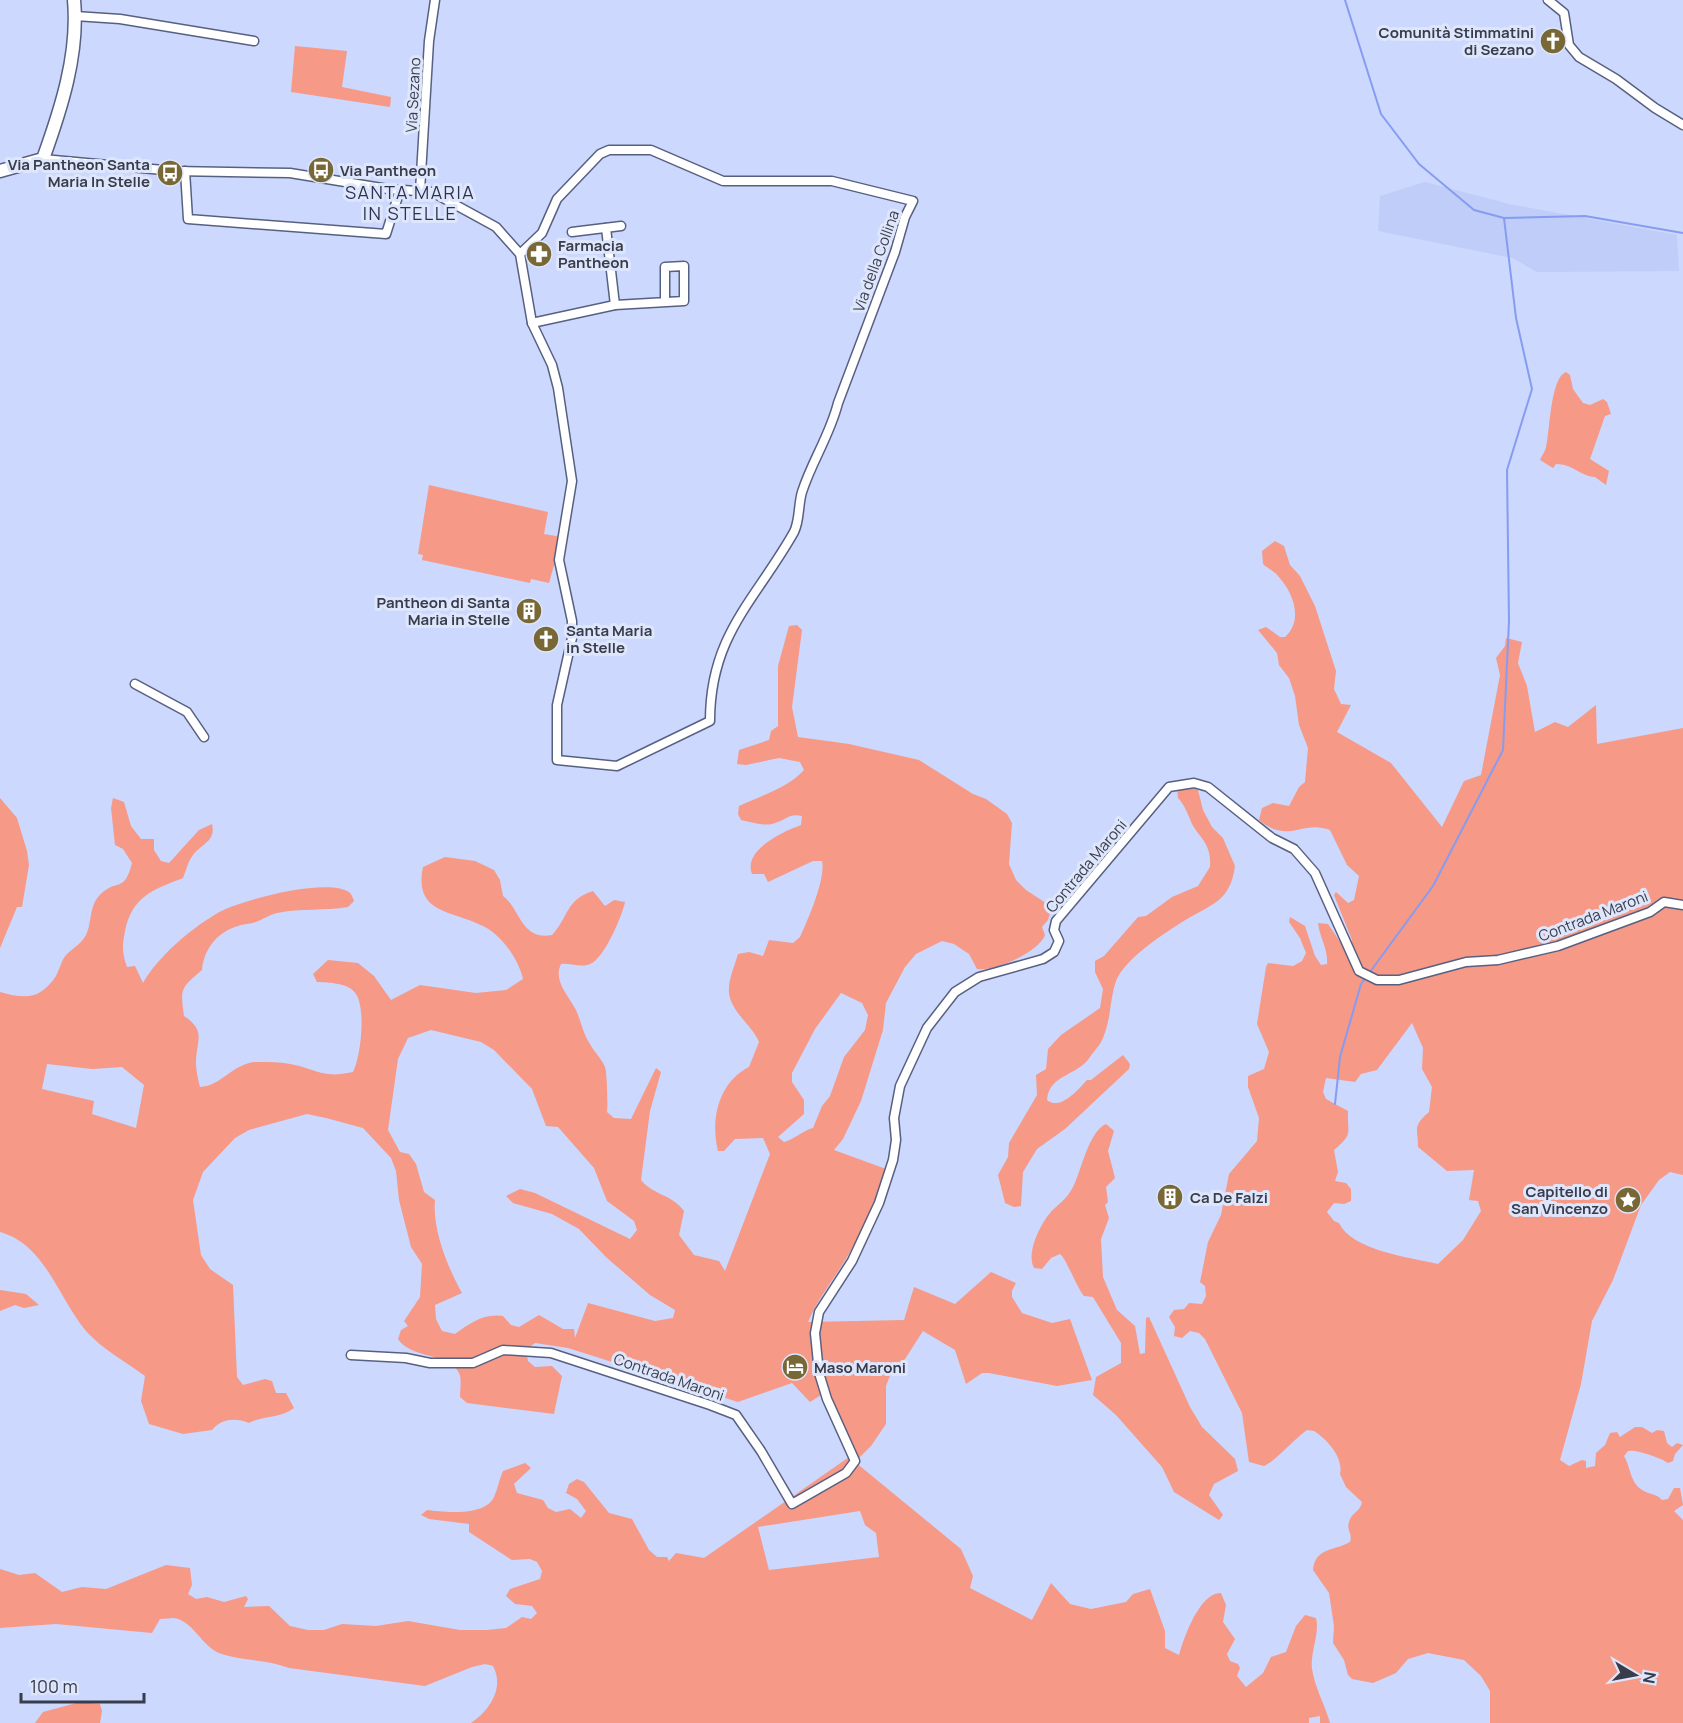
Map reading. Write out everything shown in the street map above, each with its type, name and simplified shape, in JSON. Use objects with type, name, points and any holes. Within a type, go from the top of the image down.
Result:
[{"type":"street","points":[[43,159],[67,83],[75,16],[74,0]]},
{"type":"street","name":"Via Sezano","points":[[420,190],[429,41],[435,0]]},
{"type":"street","points":[[1548,0],[1564,13],[1569,45],[1579,57],[1616,78],[1655,108],[1683,125]]},
{"type":"street","points":[[75,16],[120,19],[254,41]]},
{"type":"street","name":"Via della Collina","points":[[520,254],[542,232],[557,199],[592,161],[609,150],[651,150],[723,181],[831,181],[913,201],[905,217],[895,252],[832,427],[801,493],[798,523],[736,619],[721,651],[710,701],[710,721],[617,766],[557,760],[557,705],[572,638],[573,621],[559,560],[572,481],[558,388],[552,365],[532,323]]},
{"type":"street","points":[[0,171],[43,159],[185,171],[290,174],[400,190],[420,190],[437,194],[496,227],[520,254],[532,323],[615,305],[684,301],[684,266],[665,267],[665,301]]},
{"type":"street","points":[[185,171],[188,219],[386,234],[400,190]]},
{"type":"street","points":[[572,232],[621,225]]},
{"type":"street","points":[[606,228],[615,305]]},
{"type":"street","points":[[135,684],[187,712],[204,737]]},
{"type":"street","name":"Contrada Maroni","points":[[351,1355],[405,1358],[430,1363],[473,1363],[503,1350],[551,1353],[710,1405],[736,1415],[761,1451],[792,1504],[846,1473],[855,1461],[827,1400],[819,1373],[815,1333],[819,1312],[852,1261],[879,1203],[893,1160],[896,1140],[894,1118],[900,1086],[927,1028],[956,992],[979,977],[1044,959],[1054,952],[1059,941],[1054,930],[1056,921],[1169,787],[1194,783],[1208,788],[1272,838],[1294,849],[1319,881],[1359,971],[1377,980],[1399,980],[1466,962],[1498,960],[1558,946],[1650,912],[1664,902],[1683,905]]},
{"type":"shaded area","points":[[295,46],[347,51],[342,87],[391,97],[390,107],[291,92]]},
{"type":"shaded area","points":[[1425,182],[1509,204],[1677,235],[1679,271],[1537,272],[1512,258],[1378,231],[1380,196]]},
{"type":"shaded area","points":[[1566,372],[1570,375],[1573,389],[1583,403],[1590,405],[1603,399],[1607,402],[1611,414],[1605,416],[1590,459],[1609,471],[1606,485],[1595,477],[1567,466],[1556,464],[1553,468],[1540,460],[1546,447],[1554,394],[1561,376]]},
{"type":"shaded area","points":[[429,485],[548,512],[544,534],[562,537],[549,583],[531,579],[530,583],[422,560],[423,555],[418,554]]},
{"type":"shaded area","points":[[1275,541],[1284,546],[1290,565],[1300,576],[1315,606],[1336,671],[1334,689],[1341,704],[1351,705],[1337,732],[1391,763],[1442,827],[1464,781],[1481,775],[1500,675],[1496,658],[1505,646],[1506,638],[1522,642],[1518,663],[1527,686],[1535,732],[1555,722],[1568,727],[1596,705],[1597,744],[1683,728],[1683,1175],[1670,1172],[1659,1180],[1641,1205],[1613,1280],[1592,1321],[1581,1384],[1560,1460],[1569,1466],[1582,1460],[1586,1461],[1586,1468],[1595,1466],[1596,1453],[1605,1445],[1610,1433],[1617,1432],[1620,1437],[1635,1427],[1642,1427],[1652,1433],[1657,1430],[1664,1431],[1667,1443],[1672,1447],[1677,1443],[1683,1445],[1675,1454],[1673,1461],[1668,1463],[1655,1456],[1636,1451],[1628,1451],[1624,1456],[1633,1480],[1644,1491],[1662,1500],[1668,1499],[1674,1488],[1680,1488],[1683,1505],[1674,1511],[1683,1520],[1683,1723],[1490,1723],[1490,1691],[1481,1676],[1464,1660],[1428,1653],[1408,1659],[1396,1673],[1373,1683],[1352,1679],[1333,1643],[1334,1626],[1329,1593],[1313,1570],[1322,1553],[1350,1542],[1349,1522],[1362,1502],[1346,1487],[1340,1474],[1341,1468],[1337,1455],[1314,1431],[1307,1430],[1264,1466],[1249,1462],[1242,1413],[1205,1339],[1199,1333],[1190,1331],[1182,1338],[1174,1336],[1175,1327],[1169,1317],[1174,1310],[1184,1309],[1189,1303],[1202,1304],[1206,1296],[1205,1286],[1200,1282],[1208,1242],[1221,1215],[1229,1174],[1257,1141],[1259,1118],[1248,1087],[1248,1076],[1264,1069],[1269,1052],[1257,1024],[1266,967],[1268,963],[1293,966],[1302,961],[1306,953],[1300,938],[1289,922],[1290,917],[1305,926],[1315,956],[1321,965],[1327,964],[1327,958],[1318,923],[1328,924],[1341,943],[1351,945],[1352,940],[1334,895],[1336,892],[1348,903],[1354,900],[1359,876],[1347,865],[1330,830],[1311,827],[1279,831],[1259,820],[1262,808],[1273,803],[1289,806],[1299,787],[1305,782],[1308,748],[1299,725],[1295,696],[1289,678],[1279,665],[1277,653],[1258,630],[1266,627],[1280,637],[1285,637],[1291,630],[1295,614],[1288,590],[1276,574],[1263,564],[1262,551]],"holes":[[[1412,1023],[1423,1048],[1422,1069],[1432,1087],[1429,1112],[1417,1128],[1418,1147],[1447,1171],[1474,1170],[1469,1200],[1478,1201],[1481,1211],[1463,1240],[1438,1264],[1398,1256],[1368,1246],[1346,1232],[1327,1212],[1334,1203],[1344,1204],[1351,1201],[1351,1189],[1346,1183],[1335,1181],[1338,1172],[1334,1150],[1347,1136],[1348,1111],[1326,1099],[1323,1092],[1326,1078],[1355,1082],[1361,1074],[1377,1070]]]},
{"type":"shaded area","points":[[797,625],[802,630],[792,707],[798,737],[849,744],[919,760],[973,794],[986,799],[1007,814],[1012,823],[1009,864],[1016,880],[1026,890],[1052,907],[1048,920],[1042,927],[1045,935],[1041,941],[1015,960],[994,967],[977,969],[969,954],[954,944],[942,941],[916,954],[905,967],[886,1003],[883,1030],[861,1101],[843,1139],[834,1150],[886,1169],[883,1182],[863,1229],[820,1298],[808,1322],[904,1320],[914,1287],[955,1304],[991,1272],[1016,1283],[1012,1297],[1022,1313],[1052,1323],[1070,1319],[1092,1380],[1057,1386],[982,1373],[966,1384],[955,1350],[923,1331],[905,1359],[891,1373],[886,1386],[886,1424],[871,1446],[855,1462],[961,1549],[973,1576],[970,1588],[1032,1620],[1051,1583],[1070,1604],[1091,1609],[1126,1602],[1133,1594],[1150,1589],[1165,1631],[1165,1648],[1179,1655],[1189,1627],[1200,1607],[1213,1595],[1221,1593],[1226,1605],[1223,1622],[1235,1639],[1227,1654],[1230,1661],[1238,1664],[1240,1668],[1237,1676],[1246,1687],[1263,1673],[1271,1657],[1286,1652],[1296,1626],[1305,1615],[1316,1618],[1317,1630],[1312,1669],[1330,1723],[1320,1723],[1320,1716],[1309,1718],[1309,1723],[471,1723],[484,1712],[496,1691],[497,1682],[493,1666],[485,1664],[472,1667],[425,1686],[289,1668],[227,1656],[213,1650],[187,1624],[174,1618],[160,1619],[152,1633],[56,1624],[0,1628],[0,1569],[19,1575],[35,1573],[62,1592],[82,1587],[106,1589],[166,1565],[190,1568],[192,1585],[188,1594],[196,1599],[207,1597],[224,1602],[246,1596],[248,1599],[244,1607],[269,1606],[290,1626],[308,1630],[324,1630],[342,1624],[376,1626],[408,1621],[460,1630],[506,1628],[522,1617],[531,1619],[537,1613],[532,1606],[515,1604],[506,1596],[510,1589],[540,1579],[542,1571],[537,1562],[530,1559],[512,1560],[469,1532],[469,1524],[429,1519],[421,1515],[427,1510],[463,1512],[482,1508],[494,1497],[503,1471],[525,1463],[531,1468],[514,1484],[517,1493],[543,1500],[548,1508],[556,1512],[570,1509],[581,1518],[586,1511],[577,1499],[566,1493],[569,1484],[577,1479],[584,1482],[609,1513],[632,1519],[649,1550],[657,1557],[667,1557],[669,1561],[676,1553],[704,1558],[852,1455],[821,1395],[810,1402],[792,1383],[738,1402],[568,1348],[535,1343],[526,1350],[528,1361],[535,1367],[552,1366],[562,1376],[554,1414],[467,1403],[460,1397],[459,1373],[454,1367],[448,1362],[412,1350],[398,1339],[401,1330],[408,1326],[404,1321],[420,1297],[422,1264],[411,1247],[399,1200],[396,1171],[391,1158],[363,1128],[326,1118],[307,1114],[249,1130],[235,1138],[203,1172],[193,1200],[201,1255],[210,1269],[233,1285],[237,1377],[243,1385],[265,1379],[272,1381],[276,1393],[286,1393],[294,1408],[283,1414],[249,1423],[229,1420],[220,1423],[212,1430],[183,1434],[149,1424],[141,1401],[145,1376],[92,1338],[76,1318],[40,1260],[16,1238],[0,1232],[0,992],[31,996],[44,990],[56,976],[66,955],[86,935],[96,900],[105,890],[126,879],[132,863],[123,849],[115,845],[111,808],[113,798],[124,802],[131,826],[141,839],[154,839],[154,850],[161,861],[169,863],[199,830],[212,824],[213,830],[208,841],[191,857],[183,878],[145,896],[138,902],[128,919],[123,941],[124,958],[127,967],[135,966],[143,983],[157,964],[185,936],[206,920],[227,909],[283,892],[323,887],[339,888],[350,893],[354,901],[348,907],[286,911],[274,914],[224,932],[213,942],[203,962],[202,970],[186,985],[182,994],[184,1016],[196,1027],[199,1037],[196,1066],[200,1087],[215,1083],[242,1065],[250,1063],[286,1063],[327,1074],[353,1072],[361,1033],[359,1001],[353,990],[348,987],[317,982],[313,974],[328,960],[358,963],[374,976],[391,1000],[420,985],[476,993],[506,990],[523,979],[514,957],[498,936],[485,927],[439,909],[430,903],[424,894],[423,867],[445,857],[475,861],[494,870],[500,880],[503,896],[527,928],[542,936],[552,935],[572,904],[593,891],[605,906],[614,900],[625,902],[616,926],[601,954],[587,965],[561,964],[560,982],[576,1010],[588,1040],[605,1067],[607,1112],[614,1118],[631,1119],[656,1068],[661,1072],[650,1111],[641,1180],[684,1211],[679,1235],[694,1255],[719,1261],[725,1271],[770,1154],[763,1138],[735,1139],[724,1151],[718,1151],[715,1126],[719,1103],[730,1082],[749,1067],[759,1042],[730,999],[731,978],[738,954],[749,952],[763,956],[769,940],[793,943],[800,937],[816,899],[823,868],[822,861],[813,861],[768,882],[764,874],[752,874],[753,857],[759,850],[775,837],[801,825],[802,816],[791,816],[771,824],[758,824],[741,820],[738,814],[739,806],[790,782],[804,770],[800,762],[779,758],[746,765],[737,764],[739,750],[769,740],[771,731],[778,726],[778,666],[789,626]],"holes":[[[841,993],[862,1003],[868,1015],[865,1030],[844,1057],[830,1096],[822,1106],[813,1128],[784,1142],[778,1137],[804,1114],[804,1100],[792,1082],[792,1073],[815,1029]],[[431,1030],[481,1042],[494,1050],[532,1089],[546,1126],[558,1127],[594,1168],[607,1201],[634,1221],[637,1230],[630,1239],[535,1193],[520,1189],[506,1196],[513,1203],[552,1214],[579,1229],[607,1258],[650,1295],[675,1310],[673,1318],[655,1321],[588,1303],[575,1338],[574,1329],[563,1329],[539,1315],[519,1327],[511,1325],[503,1316],[496,1315],[478,1320],[455,1334],[442,1331],[436,1319],[435,1305],[462,1293],[442,1248],[436,1223],[435,1200],[424,1192],[416,1164],[409,1154],[400,1152],[388,1130],[398,1059],[408,1038]],[[47,1064],[92,1069],[122,1067],[144,1085],[136,1128],[92,1114],[94,1101],[42,1089]],[[860,1511],[865,1525],[876,1533],[879,1557],[769,1570],[758,1527]]]},
{"type":"shaded area","points":[[1188,785],[1198,790],[1203,810],[1212,827],[1223,838],[1235,866],[1228,889],[1216,903],[1153,942],[1120,973],[1114,988],[1102,1041],[1085,1063],[1053,1085],[1047,1100],[1052,1103],[1063,1101],[1074,1094],[1087,1080],[1091,1080],[1123,1055],[1130,1064],[1129,1069],[1065,1129],[1037,1149],[1023,1172],[1021,1206],[1014,1207],[1005,1203],[998,1175],[1008,1157],[1009,1143],[1037,1095],[1036,1075],[1046,1069],[1048,1049],[1061,1035],[1100,1008],[1103,989],[1095,972],[1095,961],[1104,956],[1138,917],[1146,916],[1172,897],[1198,886],[1210,867],[1209,851],[1178,798],[1177,788]]},
{"type":"shaded area","points":[[0,798],[17,818],[29,865],[22,907],[17,907],[0,948]]},
{"type":"shaded area","points":[[1106,1124],[1114,1131],[1108,1151],[1115,1178],[1106,1187],[1108,1202],[1105,1205],[1109,1218],[1101,1239],[1103,1277],[1117,1310],[1135,1326],[1140,1354],[1145,1353],[1146,1318],[1149,1317],[1190,1407],[1202,1427],[1235,1459],[1238,1471],[1214,1484],[1209,1495],[1223,1515],[1219,1520],[1174,1492],[1162,1467],[1116,1415],[1093,1395],[1096,1377],[1121,1363],[1121,1343],[1093,1297],[1084,1296],[1060,1254],[1051,1258],[1042,1269],[1034,1268],[1032,1262],[1035,1239],[1042,1225],[1050,1213],[1070,1193],[1094,1135]]},
{"type":"shaded area","points":[[0,1290],[26,1294],[39,1305],[24,1308],[15,1305],[0,1311]]},
{"type":"shaded area","points":[[80,1702],[100,1704],[102,1711],[100,1723],[35,1723],[43,1712]]},
{"type":"waterway","points":[[1345,0],[1381,114],[1419,164],[1474,210],[1504,218],[1585,216],[1683,233]]},
{"type":"waterway","points":[[1370,972],[1433,886],[1503,750],[1509,621],[1507,470],[1532,389],[1516,318],[1504,218]]},
{"type":"waterway","points":[[1335,1104],[1340,1057],[1361,984],[1366,977]]},
{"type":"place","name":"Comunità Stimmatini di Sezano","points":[[1553,41]]},
{"type":"place","name":"Via Pantheon","points":[[321,170]]},
{"type":"place","name":"Via Pantheon Santa Maria In Stelle","points":[[170,173]]},
{"type":"place","name":"Farmacia Pantheon","points":[[539,254]]},
{"type":"place","name":"Pantheon di Santa Maria in Stelle","points":[[529,611]]},
{"type":"place","name":"Santa Maria in Stelle","points":[[546,639]]},
{"type":"place","name":"Ca De Falzi","points":[[1170,1197]]},
{"type":"place","name":"Capitello di San Vincenzo","points":[[1628,1200]]},
{"type":"place","name":"Maso Maroni","points":[[795,1367]]},
{"type":"district","name":"SANTA MARIA IN STELLE","points":[[410,202]]}]
